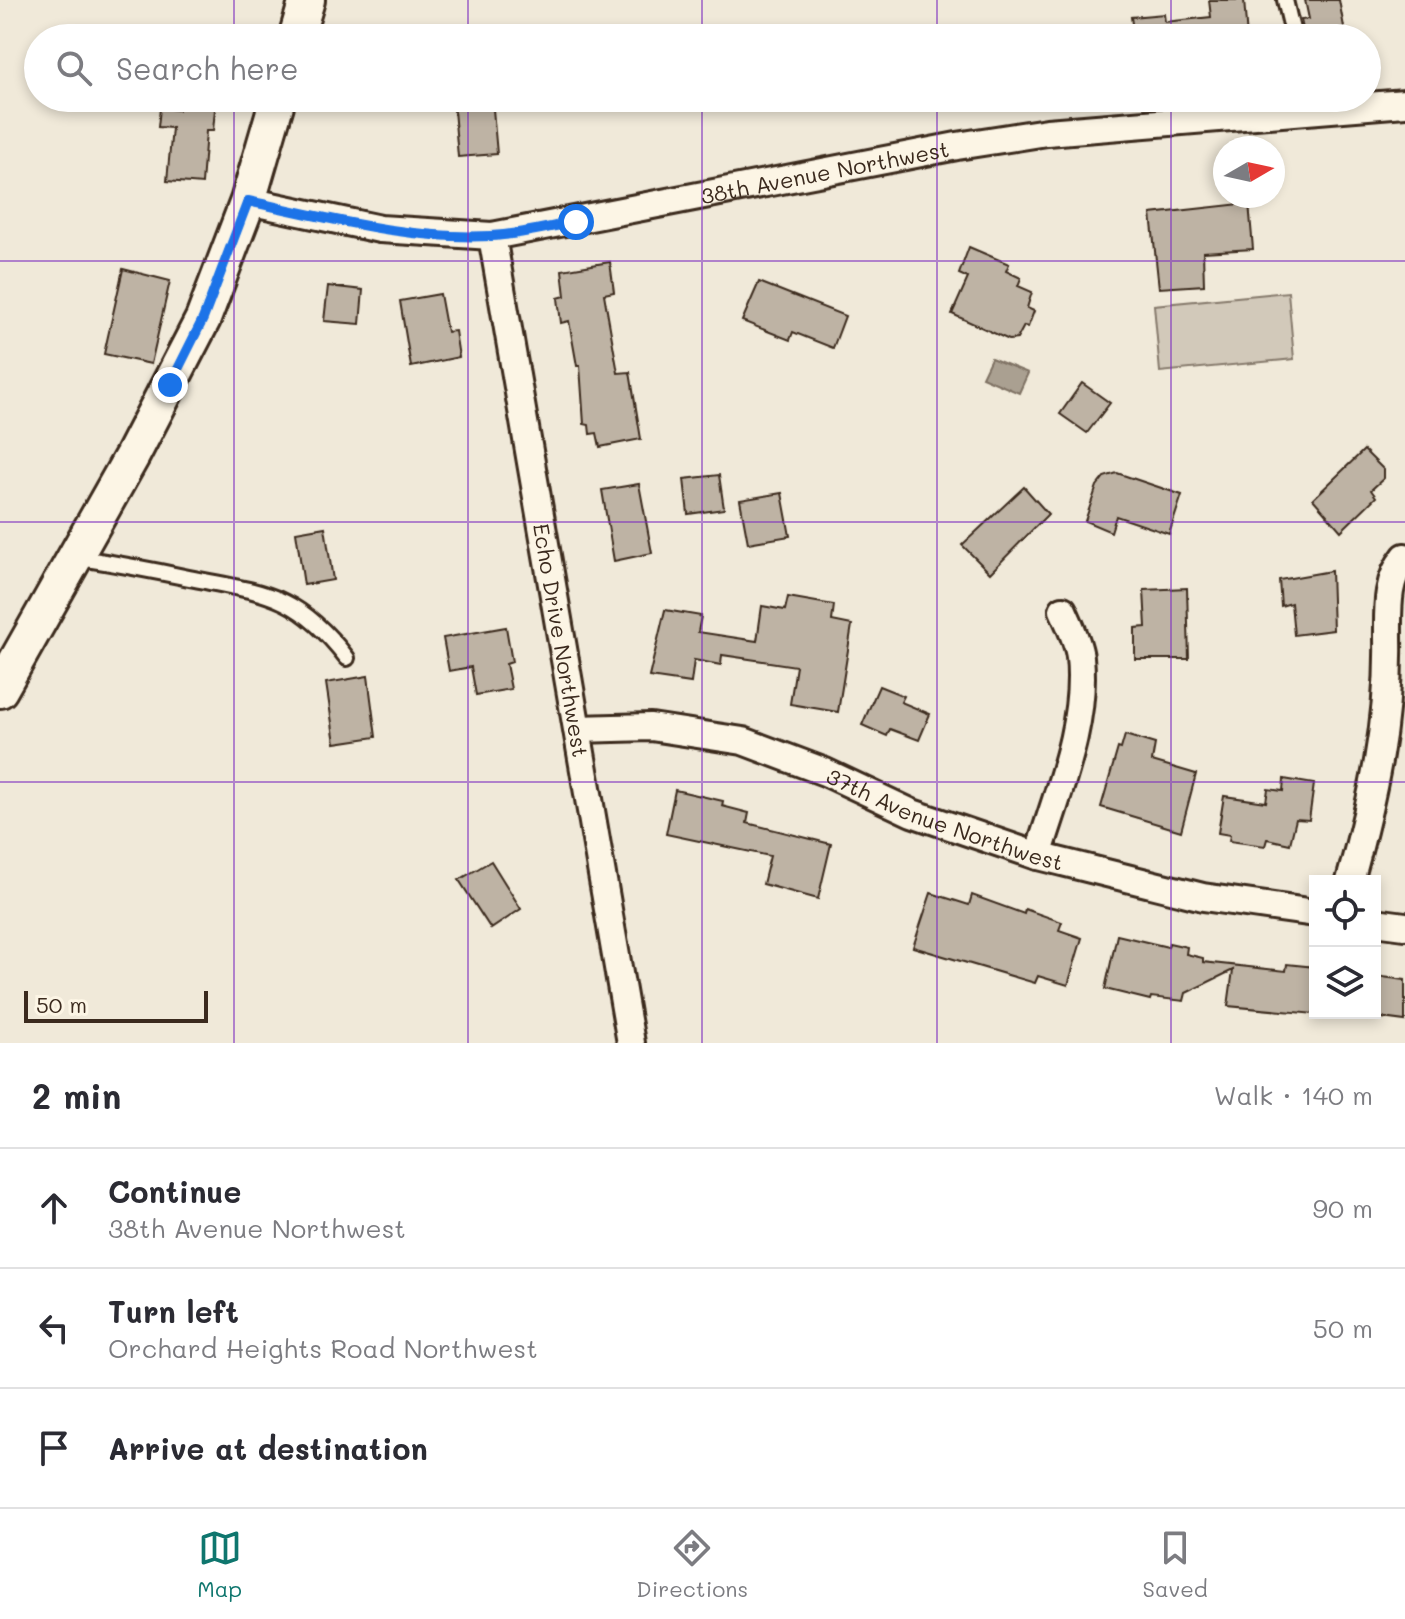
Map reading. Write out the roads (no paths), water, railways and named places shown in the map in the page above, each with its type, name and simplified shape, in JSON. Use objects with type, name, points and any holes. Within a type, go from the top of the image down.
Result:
[{"type":"street","points":[[300,24],[307,0]]},
{"type":"street","name":"38th Avenue Northwest","points":[[1381,104],[1405,103]]},
{"type":"street","points":[[0,690],[132,456],[203,319],[248,201],[274,112]]},
{"type":"street","name":"38th Avenue Northwest","points":[[248,201],[380,229],[492,236],[957,146],[1047,132],[1248,112]]},
{"type":"street","name":"Echo Drive Northwest","points":[[492,236],[631,1043]]},
{"type":"street","points":[[1352,875],[1382,753],[1389,675],[1389,595],[1394,570],[1405,557]]},
{"type":"street","points":[[1038,856],[1069,754],[1081,698],[1080,653],[1063,610]]},
{"type":"street","name":"37th Avenue Northwest","points":[[577,729],[651,727],[743,741],[825,772],[912,813],[1038,856],[1203,897],[1309,912]]},
{"type":"street","points":[[1381,923],[1405,926]]},
{"type":"lane","points":[[1285,0],[1291,24]]},
{"type":"lane","points":[[74,557],[255,589],[299,609],[328,633],[347,658]]}]
